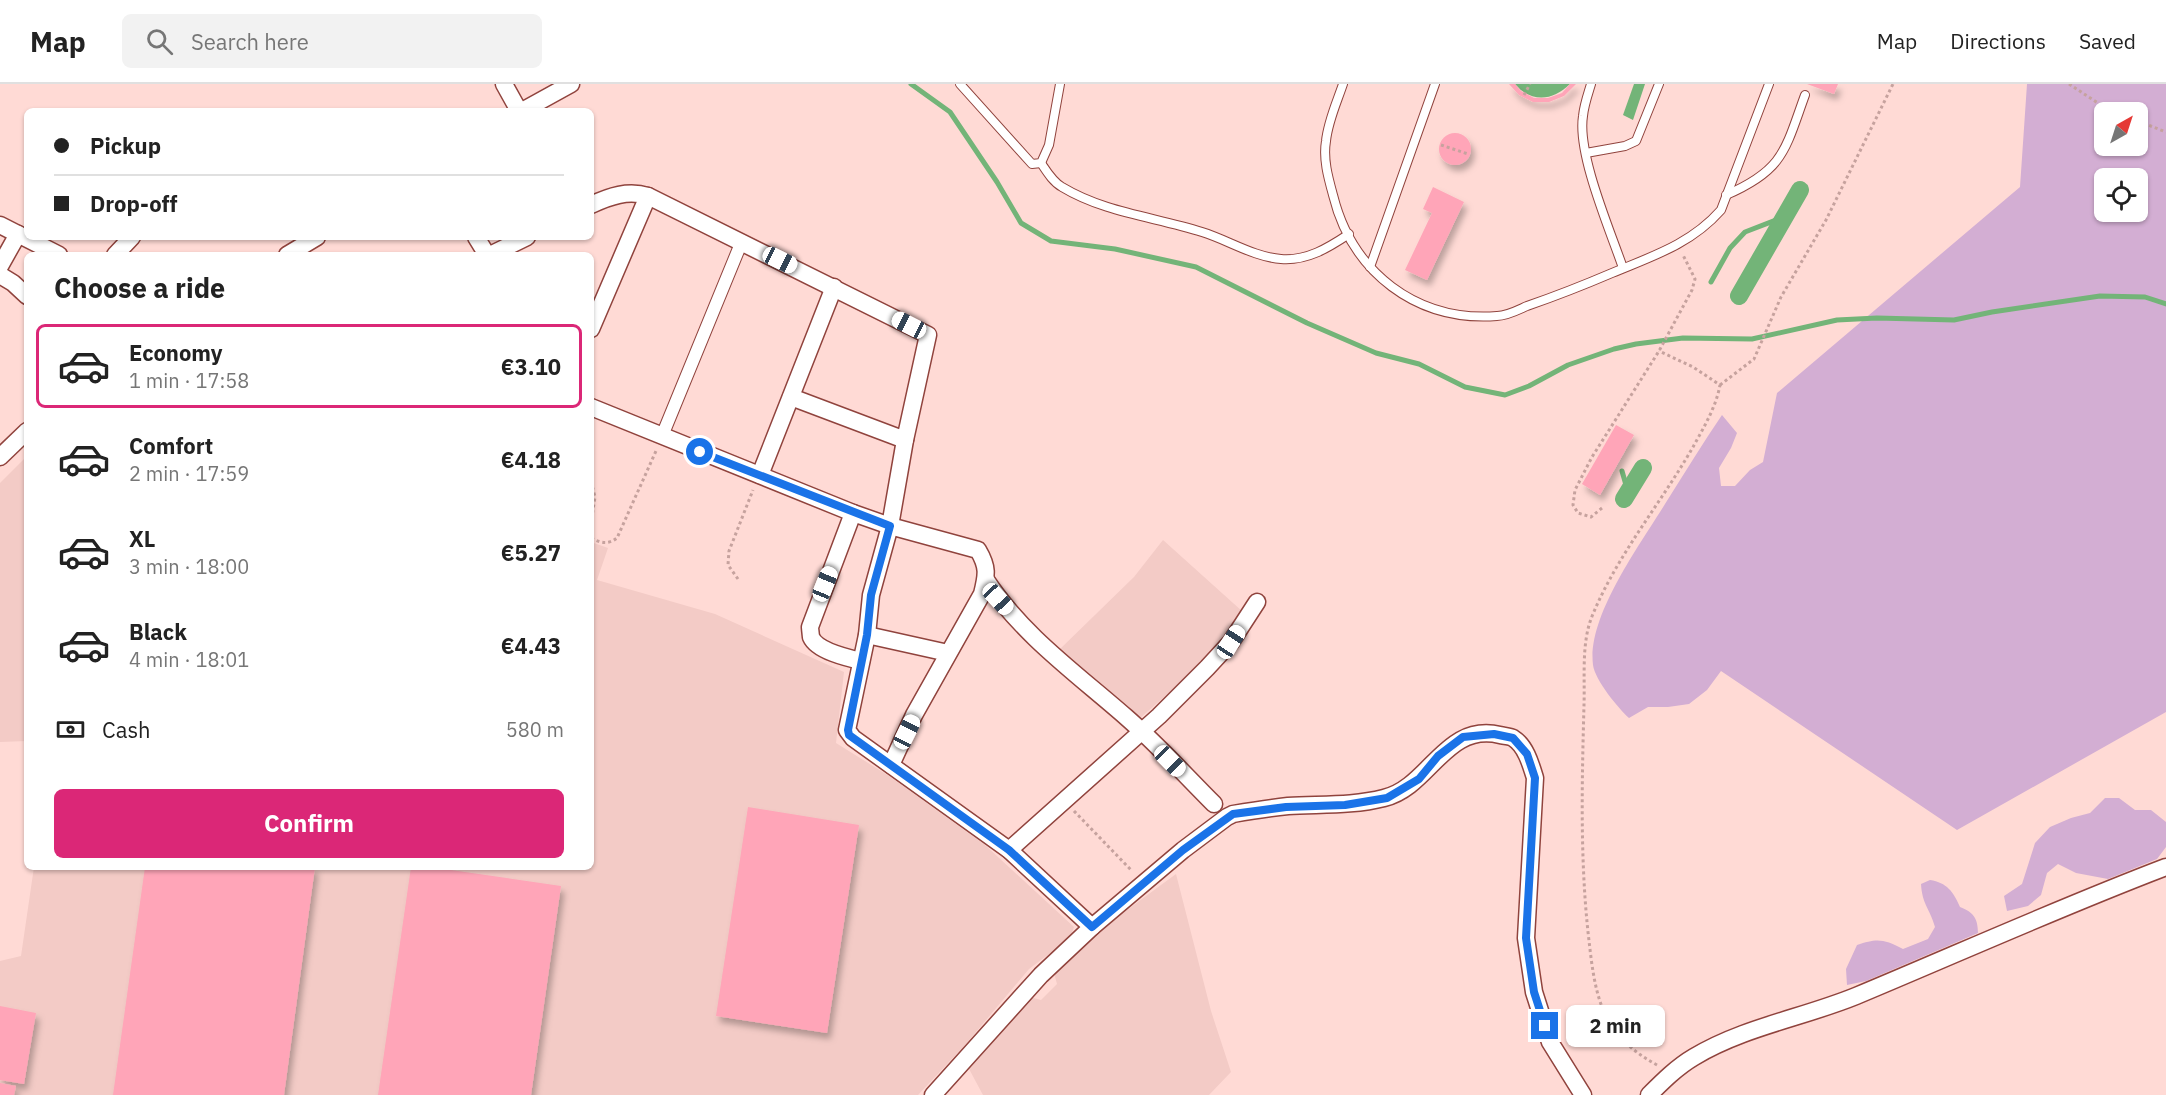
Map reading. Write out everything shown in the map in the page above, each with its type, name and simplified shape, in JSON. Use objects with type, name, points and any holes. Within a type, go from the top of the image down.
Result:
[{"type":"street","points":[[504,84],[518,108]]},
{"type":"street","points":[[526,108],[571,84]]},
{"type":"street","points":[[594,204],[620,194],[635,192],[648,196],[928,335],[904,440],[890,526],[871,595],[867,635],[848,730],[853,738],[1009,850],[1092,927]]},
{"type":"street","points":[[594,322],[648,196]]},
{"type":"street","points":[[0,225],[24,237]]},
{"type":"street","points":[[0,266],[18,234]]},
{"type":"street","points":[[29,240],[52,252]]},
{"type":"street","points":[[118,252],[129,240]]},
{"type":"street","points":[[292,252],[312,240]]},
{"type":"street","points":[[494,252],[520,240]]},
{"type":"street","points":[[662,436],[742,241]]},
{"type":"street","points":[[0,275],[24,293]]},
{"type":"street","points":[[760,475],[834,287]]},
{"type":"street","points":[[791,397],[904,440]]},
{"type":"street","points":[[594,408],[853,513],[890,526],[978,550],[986,564],[986,580],[981,594],[915,715],[891,765]]},
{"type":"street","points":[[0,457],[24,434]]},
{"type":"street","points":[[853,513],[810,627],[811,637],[816,644],[837,655],[861,661]]},
{"type":"street","points":[[986,580],[998,599],[1046,650],[1142,732],[1214,804]]},
{"type":"street","points":[[1009,850],[1142,732],[1221,655],[1257,602]]},
{"type":"street","points":[[867,635],[948,653]]},
{"type":"street","points":[[933,1095],[1041,975],[1092,927],[1183,850],[1233,814],[1286,807],[1345,805],[1387,798],[1419,779],[1438,756],[1463,737],[1494,734],[1513,738],[1527,754],[1535,778],[1526,938],[1534,992],[1550,1042],[1583,1095]]},
{"type":"street","points":[[1649,1095],[1692,1058],[1717,1045],[1747,1032],[1852,998],[2004,932],[2166,867]]},
{"type":"lane","points":[[960,84],[1032,164],[1041,163]]},
{"type":"lane","points":[[1041,163],[1049,145],[1060,84]]},
{"type":"lane","points":[[1343,84],[1326,141],[1326,168],[1338,215],[1363,261],[1387,284],[1419,303],[1457,316],[1499,316],[1677,246],[1710,222],[1721,210],[1769,84]]},
{"type":"lane","points":[[1370,267],[1435,84]]},
{"type":"lane","points":[[1591,84],[1582,116],[1584,143],[1594,183],[1623,268]]},
{"type":"lane","points":[[1586,153],[1625,146],[1636,141],[1659,84]]},
{"type":"lane","points":[[1726,195],[1749,185],[1776,164],[1785,149],[1805,95]]},
{"type":"lane","points":[[1041,163],[1059,186],[1076,195],[1136,216],[1204,232],[1259,254],[1280,259],[1304,257],[1324,250],[1349,234]]},
{"type":"path","points":[[1524,95],[1530,84]]},
{"type":"path","points":[[1672,1073],[1643,1058],[1619,1038],[1602,1009],[1594,979],[1585,900],[1581,784],[1586,650],[1592,616],[1628,549],[1690,450],[1714,406],[1720,385],[1754,360],[1781,297],[1826,220],[1893,84]]},
{"type":"path","points":[[2069,84],[2096,102]]},
{"type":"path","points":[[2148,125],[2166,132]]},
{"type":"path","points":[[1441,145],[1468,154]]},
{"type":"path","points":[[1602,508],[1591,517],[1578,513],[1573,504],[1575,490],[1592,457],[1659,351],[1692,290],[1695,279],[1677,246]]},
{"type":"path","points":[[1659,351],[1693,367],[1720,385]]},
{"type":"path","points":[[594,540],[610,543],[617,538],[662,436]]},
{"type":"path","points":[[738,579],[728,565],[729,551],[737,526],[760,475]]},
{"type":"path","points":[[594,491],[596,497],[594,507]]},
{"type":"path","points":[[1063,801],[1113,849],[1143,884]]},
{"type":"shaded area","points":[[1515,84],[1570,84],[1556,94],[1542,98],[1528,94]]},
{"type":"shaded area","points":[[1634,84],[1645,84],[1633,120],[1623,115]]},
{"type":"shaded area","points":[[2027,84],[2166,84],[2166,712],[1957,830],[1721,671],[1707,690],[1689,704],[1648,707],[1629,718],[1608,693],[1593,665],[1593,646],[1598,625],[1617,581],[1722,415],[1737,433],[1719,468],[1721,486],[1735,486],[1750,470],[1763,462],[1777,393],[2020,187]]},
{"type":"shaded area","points":[[1455,134],[1465,138],[1469,148],[1465,158],[1455,162],[1445,158],[1441,148],[1445,138]]},
{"type":"shaded area","points":[[24,459],[24,741],[0,742],[0,483]]},
{"type":"shaded area","points":[[1163,540],[1243,612],[1220,647],[1138,720],[1058,651],[1134,577]]},
{"type":"shaded area","points":[[594,543],[608,548],[597,580],[715,614],[844,672],[836,743],[889,776],[985,845],[1074,927],[1070,938],[1029,969],[965,1045],[918,1095],[0,1095],[0,961],[21,956],[34,870],[594,870]]},
{"type":"shaded area","points":[[2105,798],[2119,798],[2135,810],[2151,810],[2166,822],[2166,847],[2157,859],[2108,879],[2076,873],[2058,864],[2047,873],[2041,895],[2028,906],[2007,911],[2004,896],[2022,884],[2035,843],[2050,827],[2090,813]]},
{"type":"shaded area","points":[[1176,874],[1211,1011],[1231,1072],[1209,1095],[983,1095],[968,1067],[1030,997],[1041,1000],[1057,984],[1054,973],[1097,932]]},
{"type":"shaded area","points":[[1930,880],[1936,881],[1952,892],[1960,907],[1971,913],[1976,920],[1978,933],[1866,981],[1847,985],[1846,969],[1857,945],[1880,941],[1903,949],[1928,939],[1935,927],[1923,897],[1921,884]]},
{"type":"building","points":[[1509,84],[1515,84],[1521,91],[1534,98],[1548,98],[1562,93],[1570,84],[1576,84],[1564,96],[1549,102],[1533,102],[1519,95]]},
{"type":"building","points":[[1807,84],[1838,84],[1834,94]]},
{"type":"building","points":[[1455,133],[1466,138],[1471,149],[1466,160],[1455,165],[1444,160],[1439,149],[1444,138]]},
{"type":"building","points":[[1433,187],[1464,202],[1427,280],[1405,270],[1432,213],[1423,209]]},
{"type":"building","points":[[1616,425],[1634,435],[1600,495],[1582,484]]},
{"type":"building","points":[[748,807],[859,825],[827,1033],[716,1016]]},
{"type":"building","points":[[145,870],[315,870],[284,1095],[113,1095]]},
{"type":"building","points":[[411,870],[451,870],[561,886],[531,1095],[378,1095]]},
{"type":"building","points":[[0,1006],[36,1013],[24,1084],[0,1080]]},
{"type":"building","points":[[0,1083],[16,1086],[14,1095],[0,1095]]},
{"type":"waterway","points":[[911,84],[950,112],[997,182],[1021,223],[1051,241],[1115,249],[1196,267],[1307,323],[1376,353],[1419,364],[1465,387],[1505,395],[1529,386],[1568,365],[1636,344],[1683,338],[1752,339],[1837,320],[1877,318],[1954,320],[2100,296],[2145,297],[2166,304]]},
{"type":"waterway","points":[[1739,296],[1800,190]]},
{"type":"waterway","points":[[1711,282],[1730,248],[1745,232],[1784,217]]},
{"type":"waterway","points":[[1624,499],[1643,468]]},
{"type":"waterway","points":[[1622,471],[1628,492]]},
{"type":"route","points":[[700,452],[890,526],[871,595],[867,635],[848,730],[849,735],[1009,850],[1092,927],[1183,850],[1233,814],[1286,807],[1345,805],[1387,798],[1419,779],[1438,756],[1463,737],[1494,734],[1513,738],[1527,754],[1535,778],[1526,938],[1534,992],[1545,1026]]}]
